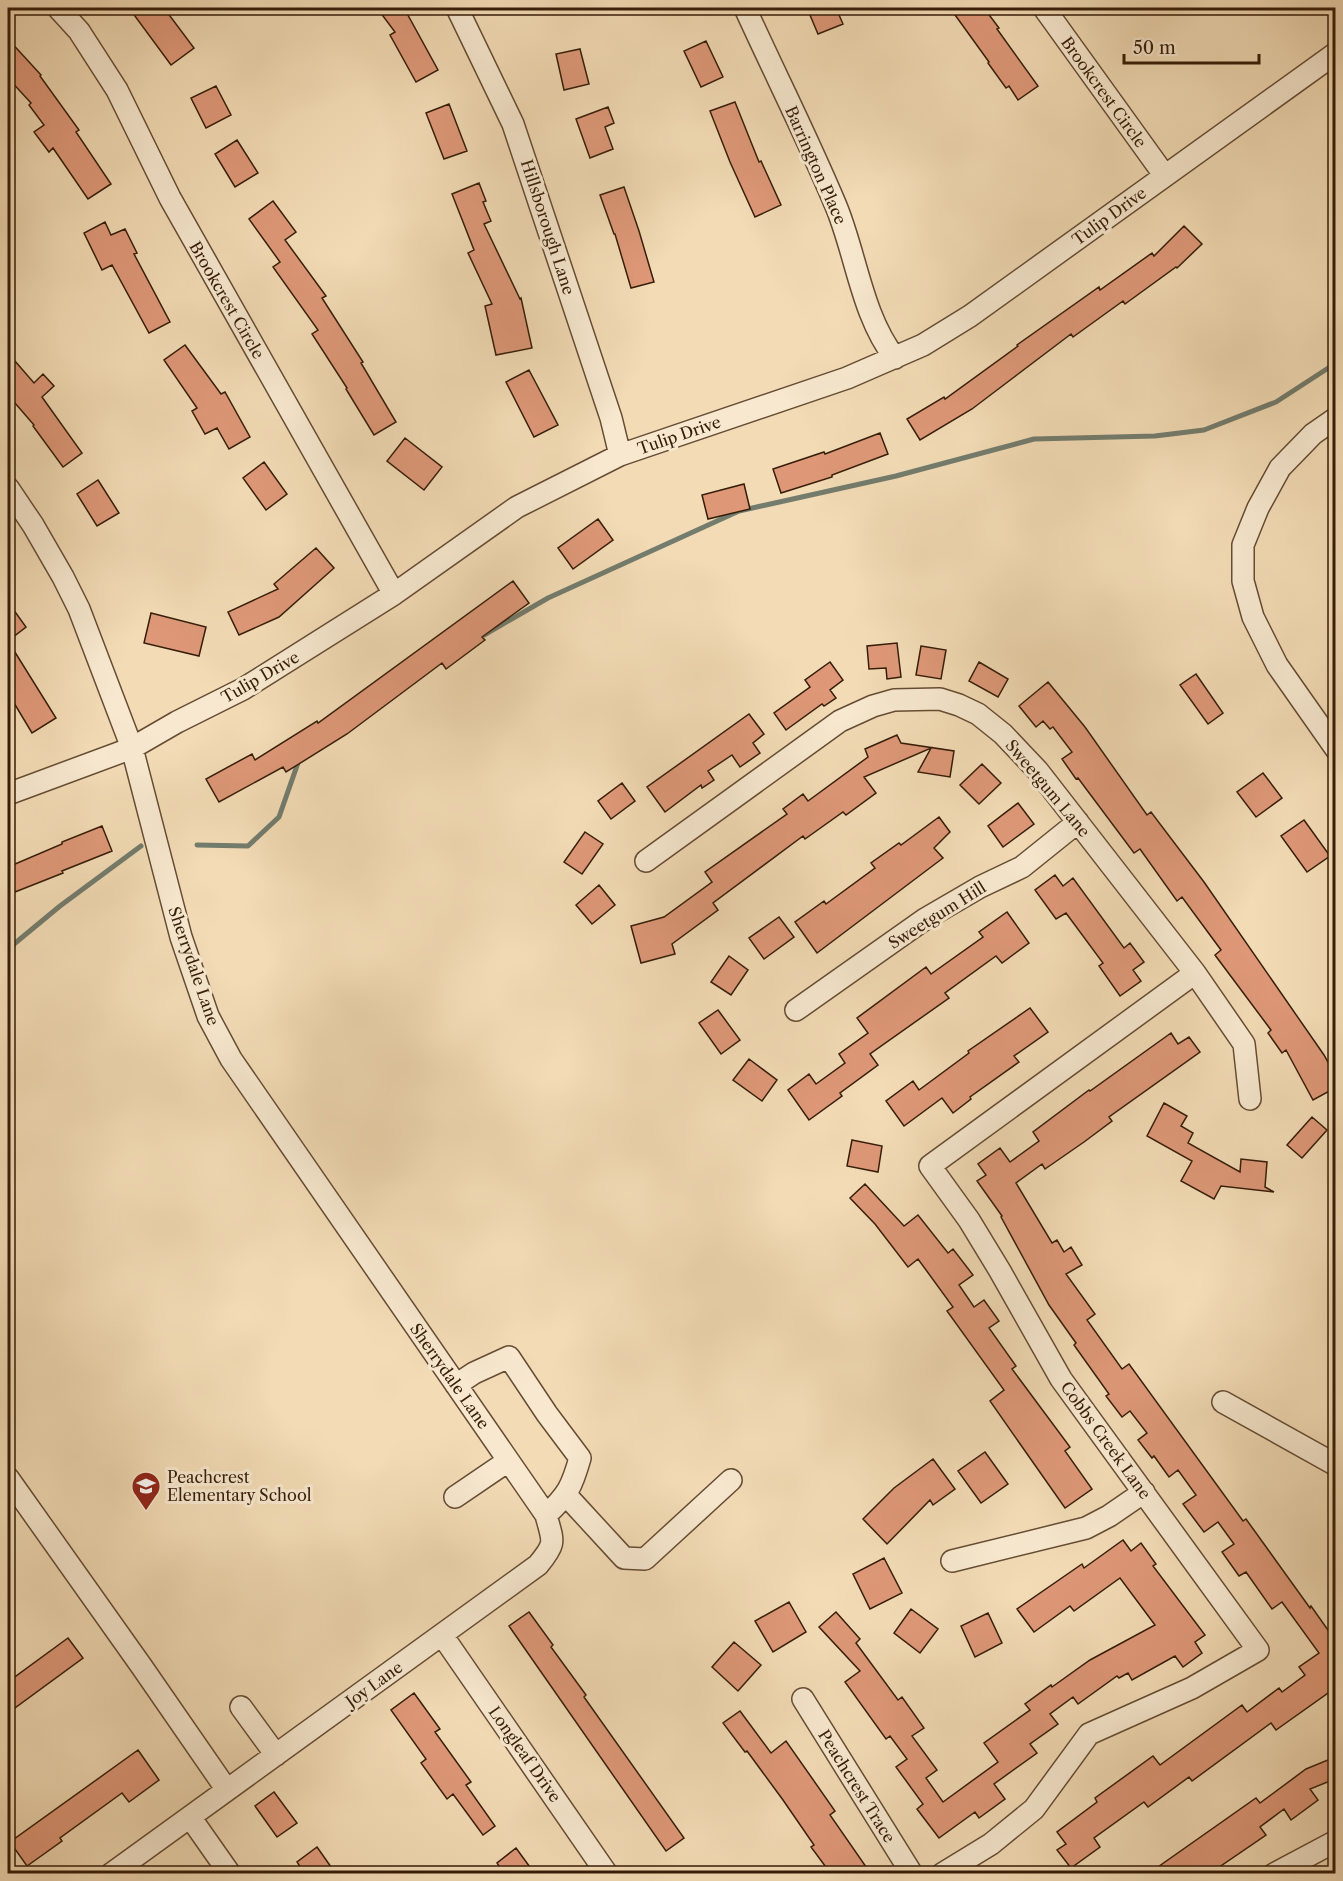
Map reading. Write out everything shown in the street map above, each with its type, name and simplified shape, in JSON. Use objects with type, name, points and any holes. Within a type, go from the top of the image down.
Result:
[{"type":"street","name":"Brookcrest Circle","points":[[58,8],[79,31],[117,90],[170,198],[394,594]]},
{"type":"street","name":"Hillsborough Lane","points":[[457,8],[513,124],[607,406],[620,455]]},
{"type":"street","name":"Barrington Place","points":[[745,8],[837,208],[862,289],[884,344],[895,358]]},
{"type":"street","name":"Brookcrest Circle","points":[[1044,8],[1165,176]]},
{"type":"street","name":"Tulip Drive","points":[[8,794],[132,748],[177,722],[243,689],[394,594],[517,507],[620,455],[847,378],[922,345],[970,316],[1335,53]]},
{"type":"street","points":[[1335,418],[1313,434],[1280,468],[1258,508],[1243,545],[1243,581],[1253,617],[1277,665],[1335,749]]},
{"type":"street","name":"Sherrydale Lane","points":[[8,488],[33,525],[79,609],[132,748],[181,937],[208,1016],[231,1059],[508,1461]]},
{"type":"street","name":"Sweetgum Lane","points":[[646,861],[840,721],[873,706],[894,700],[940,699],[959,705],[978,714],[1003,734],[1038,771],[1195,973],[1244,1044],[1250,1099]]},
{"type":"street","name":"Sweetgum Hill","points":[[796,1010],[925,919],[980,887],[1022,867],[1078,822]]},
{"type":"street","name":"Cobbs Creek Lane","points":[[942,1874],[991,1844],[1034,1809],[1089,1734],[1192,1688],[1258,1650],[1061,1379],[969,1220],[930,1166],[1195,973]]},
{"type":"street","points":[[456,1385],[474,1373],[508,1358],[580,1458],[573,1483],[566,1495],[546,1515]]},
{"type":"street","points":[[1223,1402],[1332,1456]]},
{"type":"street","points":[[455,1497],[508,1461]]},
{"type":"street","name":"Joy Lane","points":[[111,1874],[538,1565],[553,1543],[546,1515],[508,1461]]},
{"type":"street","points":[[8,1478],[227,1790]]},
{"type":"street","points":[[566,1495],[624,1558],[645,1559],[731,1480]]},
{"type":"street","points":[[952,1561],[1086,1528],[1109,1516],[1144,1492]]},
{"type":"street","name":"Longleaf Drive","points":[[442,1635],[607,1874]]},
{"type":"street","name":"Peachcrest Trace","points":[[802,1699],[912,1874]]},
{"type":"street","points":[[241,1707],[276,1755]]},
{"type":"street","points":[[190,1817],[230,1874]]},
{"type":"street","points":[[1274,1874],[1335,1841]]},
{"type":"building","points":[[129,8],[164,8],[194,48],[171,65]]},
{"type":"building","points":[[377,8],[404,8],[438,70],[416,82],[390,35],[395,32]]},
{"type":"building","points":[[807,8],[836,8],[843,24],[818,34]]},
{"type":"building","points":[[950,8],[984,8],[1038,86],[1018,100],[1009,86],[1006,88]]},
{"type":"building","points":[[8,39],[41,75],[79,130],[76,132],[111,184],[88,199],[53,148],[49,152],[34,132],[44,125],[29,105],[31,103],[8,78]]},
{"type":"building","points":[[706,41],[723,77],[701,87],[684,51]]},
{"type":"building","points":[[580,49],[589,84],[564,90],[556,54]]},
{"type":"building","points":[[216,86],[231,115],[206,128],[191,98]]},
{"type":"building","points":[[735,102],[759,162],[761,161],[781,205],[755,217],[710,111]]},
{"type":"building","points":[[449,104],[467,151],[444,159],[426,113]]},
{"type":"building","points":[[608,107],[614,123],[605,127],[613,149],[590,158],[576,119]]},
{"type":"building","points":[[237,140],[258,173],[235,187],[215,154]]},
{"type":"building","points":[[479,183],[486,201],[483,202],[491,221],[484,224],[521,298],[532,348],[496,355],[485,306],[492,304],[468,253],[474,250],[452,194]]},
{"type":"building","points":[[624,187],[654,282],[631,288],[615,234],[600,195]]},
{"type":"building","points":[[273,201],[296,232],[285,240],[326,296],[322,298],[363,362],[361,363],[396,422],[374,435],[312,334],[318,330],[273,267],[280,262],[249,219]]},
{"type":"building","points":[[105,222],[111,235],[125,229],[137,253],[134,254],[170,322],[149,333],[112,265],[102,270],[84,233]]},
{"type":"building","points":[[1184,226],[1202,244],[1177,268],[1125,304],[1123,301],[1073,337],[1071,334],[972,409],[920,440],[907,419],[944,397],[945,399],[1099,287],[1100,290],[1152,253],[1154,256]]},
{"type":"building","points":[[185,345],[221,394],[225,392],[250,437],[229,449],[217,428],[205,434],[192,411],[197,408],[164,360]]},
{"type":"building","points":[[8,353],[34,383],[43,374],[54,386],[42,397],[82,453],[63,467],[34,425],[8,395]]},
{"type":"building","points":[[529,370],[558,425],[534,437],[506,382]]},
{"type":"building","points":[[880,433],[888,454],[832,475],[832,477],[781,493],[773,469],[824,452],[825,454]]},
{"type":"building","points":[[405,438],[442,467],[424,490],[387,461]]},
{"type":"building","points":[[264,462],[287,494],[266,510],[243,478]]},
{"type":"building","points":[[98,480],[119,513],[97,526],[77,494]]},
{"type":"building","points":[[744,484],[750,509],[708,519],[702,495]]},
{"type":"building","points":[[598,519],[613,540],[573,569],[558,548]]},
{"type":"building","points":[[316,548],[334,568],[279,617],[239,635],[228,612],[278,589],[274,584]]},
{"type":"building","points":[[513,581],[529,603],[482,637],[485,640],[446,669],[442,663],[347,734],[286,772],[283,767],[219,802],[206,779],[252,754],[255,760],[317,721],[318,723]]},
{"type":"building","points":[[8,602],[26,627],[8,641]]},
{"type":"building","points":[[151,613],[206,627],[199,656],[144,643]]},
{"type":"building","points":[[8,641],[56,718],[32,733],[8,693]]},
{"type":"building","points":[[897,643],[901,677],[887,679],[886,668],[869,669],[867,646]]},
{"type":"building","points":[[921,646],[946,650],[941,679],[916,675]]},
{"type":"building","points":[[830,662],[843,680],[830,690],[836,698],[824,706],[822,704],[786,730],[774,713],[810,687],[805,680]]},
{"type":"building","points":[[979,662],[1008,679],[998,697],[969,681]]},
{"type":"building","points":[[1196,674],[1223,713],[1208,724],[1180,685]]},
{"type":"building","points":[[1048,682],[1085,727],[1147,815],[1151,812],[1204,882],[1324,1055],[1335,1075],[1335,1088],[1313,1100],[1286,1050],[1282,1053],[1268,1033],[1271,1030],[1215,955],[1221,950],[1182,897],[1177,901],[1140,849],[1134,853],[1078,778],[1076,779],[1062,759],[1072,752],[1053,727],[1050,729],[1043,721],[1036,727],[1019,706]]},
{"type":"building","points":[[749,714],[764,734],[753,743],[760,753],[740,767],[732,755],[708,771],[714,780],[702,788],[701,785],[665,812],[647,787]]},
{"type":"building","points":[[897,735],[901,743],[954,751],[950,777],[918,772],[931,748],[864,777],[876,793],[846,815],[843,812],[805,839],[803,836],[713,903],[718,910],[672,944],[675,954],[641,963],[631,926],[664,917],[712,882],[705,872],[787,814],[783,809],[803,794],[808,801],[868,757],[865,749]]},
{"type":"building","points":[[982,764],[1001,783],[979,804],[960,785]]},
{"type":"building","points":[[1263,773],[1282,798],[1256,817],[1237,792]]},
{"type":"building","points":[[622,783],[635,801],[611,819],[598,801]]},
{"type":"building","points":[[1018,803],[1034,824],[1003,847],[988,826]]},
{"type":"building","points":[[939,817],[950,832],[934,848],[943,858],[817,953],[795,922],[824,901],[826,904],[875,868],[871,863],[899,843],[901,845]]},
{"type":"building","points":[[1304,820],[1330,856],[1307,872],[1281,836]]},
{"type":"building","points":[[102,826],[112,851],[15,892],[8,874],[8,867]]},
{"type":"building","points":[[585,832],[603,844],[582,874],[564,862]]},
{"type":"building","points":[[1055,875],[1063,886],[1073,878],[1124,948],[1130,943],[1144,962],[1133,970],[1141,981],[1120,996],[1099,966],[1103,963],[1066,913],[1056,919],[1035,890]]},
{"type":"building","points":[[599,885],[615,905],[592,924],[576,905]]},
{"type":"building","points":[[1007,912],[1029,943],[1002,963],[996,956],[945,993],[949,998],[870,1054],[878,1065],[840,1093],[842,1096],[809,1120],[788,1090],[809,1074],[816,1084],[845,1063],[839,1054],[868,1033],[857,1018],[926,967],[931,974],[983,937],[979,932]]},
{"type":"building","points":[[779,917],[794,937],[764,959],[749,938]]},
{"type":"building","points":[[729,956],[748,970],[731,995],[711,982]]},
{"type":"building","points":[[1030,1008],[1048,1032],[1014,1056],[1019,1062],[970,1097],[971,1099],[953,1113],[942,1098],[904,1126],[886,1101],[913,1081],[919,1090],[969,1053],[968,1051]]},
{"type":"building","points":[[718,1010],[740,1040],[721,1054],[699,1023]]},
{"type":"building","points":[[1171,1033],[1178,1044],[1189,1037],[1200,1052],[1109,1117],[1112,1121],[1084,1142],[1045,1169],[1042,1164],[1016,1183],[1052,1243],[1057,1240],[1064,1252],[1071,1247],[1082,1265],[1066,1274],[1095,1314],[1087,1320],[1122,1369],[1129,1364],[1243,1521],[1246,1519],[1335,1640],[1335,1688],[1276,1730],[1271,1723],[1192,1781],[1189,1777],[1148,1807],[1144,1802],[1094,1838],[1100,1847],[1071,1868],[1057,1850],[1066,1844],[1057,1832],[1097,1802],[1095,1798],[1153,1756],[1160,1765],[1242,1705],[1247,1712],[1279,1688],[1282,1692],[1305,1675],[1299,1667],[1319,1653],[1282,1602],[1272,1609],[1246,1572],[1239,1576],[1222,1552],[1234,1544],[1218,1522],[1204,1532],[1183,1504],[1196,1495],[1178,1470],[1169,1477],[1154,1456],[1152,1458],[1138,1440],[1147,1433],[1130,1411],[1122,1417],[1106,1396],[1109,1394],[1049,1305],[1002,1216],[977,1181],[986,1175],[978,1164],[1000,1148],[1010,1162],[1039,1141],[1033,1132]]},
{"type":"building","points":[[749,1059],[777,1080],[762,1101],[733,1080]]},
{"type":"building","points":[[1164,1103],[1187,1116],[1181,1126],[1193,1133],[1188,1143],[1240,1172],[1241,1159],[1267,1162],[1265,1187],[1274,1192],[1221,1186],[1214,1199],[1181,1181],[1192,1161],[1147,1136]]},
{"type":"building","points":[[1312,1117],[1327,1130],[1302,1158],[1287,1145]]},
{"type":"building","points":[[852,1140],[882,1146],[878,1172],[847,1166]]},
{"type":"building","points":[[865,1184],[904,1226],[918,1215],[948,1253],[953,1249],[973,1275],[959,1285],[974,1307],[984,1300],[999,1321],[989,1328],[1016,1366],[1012,1369],[1070,1447],[1065,1451],[1092,1489],[1065,1508],[990,1401],[1004,1390],[947,1311],[953,1307],[918,1259],[908,1267],[875,1224],[850,1198]]},
{"type":"building","points":[[985,1452],[1008,1484],[981,1503],[958,1471]]},
{"type":"building","points":[[933,1459],[955,1489],[933,1505],[930,1500],[887,1544],[863,1519],[894,1488]]},
{"type":"building","points":[[1123,1540],[1131,1551],[1141,1543],[1156,1564],[1153,1566],[1205,1635],[1195,1642],[1202,1653],[1183,1667],[1175,1656],[1132,1680],[1128,1673],[1119,1678],[1117,1676],[1078,1704],[1073,1697],[1050,1714],[1058,1724],[1030,1744],[1037,1753],[994,1784],[1005,1799],[979,1818],[975,1812],[939,1838],[917,1809],[923,1804],[896,1767],[907,1759],[890,1736],[886,1739],[845,1682],[860,1671],[819,1627],[836,1612],[860,1639],[856,1643],[898,1700],[902,1697],[924,1728],[912,1736],[937,1770],[926,1778],[943,1802],[998,1762],[984,1743],[1030,1710],[1025,1704],[1090,1660],[1155,1625],[1120,1578],[1074,1611],[1070,1606],[1034,1632],[1017,1609],[1082,1564],[1084,1568]]},
{"type":"building","points":[[884,1558],[902,1593],[870,1609],[853,1574]]},
{"type":"building","points":[[789,1602],[806,1632],[773,1652],[755,1621]]},
{"type":"building","points":[[911,1609],[938,1629],[920,1653],[894,1633]]},
{"type":"building","points":[[529,1612],[586,1695],[584,1697],[684,1838],[666,1851],[509,1626]]},
{"type":"building","points":[[988,1613],[1002,1643],[975,1657],[961,1626]]},
{"type":"building","points":[[68,1638],[83,1658],[8,1713],[8,1682]]},
{"type":"building","points":[[734,1642],[761,1665],[738,1691],[712,1667]]},
{"type":"building","points":[[414,1693],[440,1729],[435,1732],[471,1782],[466,1785],[495,1826],[483,1835],[453,1794],[447,1799],[421,1763],[426,1759],[391,1710]]},
{"type":"building","points":[[740,1711],[771,1753],[786,1741],[835,1811],[830,1815],[871,1874],[831,1874],[811,1847],[814,1845],[783,1800],[723,1723]]},
{"type":"building","points":[[138,1750],[159,1780],[129,1802],[122,1793],[60,1838],[62,1841],[27,1866],[10,1842]]},
{"type":"building","points":[[1335,1757],[1335,1779],[1310,1789],[1318,1800],[1291,1820],[1284,1809],[1260,1827],[1266,1835],[1209,1874],[1148,1874],[1256,1798],[1260,1803],[1306,1769]]},
{"type":"building","points":[[274,1792],[297,1823],[277,1837],[255,1806]]},
{"type":"building","points":[[317,1847],[336,1874],[305,1874],[297,1862]]},
{"type":"building","points":[[516,1848],[535,1874],[504,1874],[497,1863]]},
{"type":"waterway","points":[[484,635],[548,598],[739,511],[896,476],[1034,439],[1155,436],[1204,430],[1276,402],[1336,363]]},
{"type":"waterway","points":[[197,845],[248,846],[279,817],[299,760]]},
{"type":"waterway","points":[[8,949],[60,906],[141,846]]},
{"type":"place","name":"Peachcrest Elementary School","points":[[146,1512]]}]
